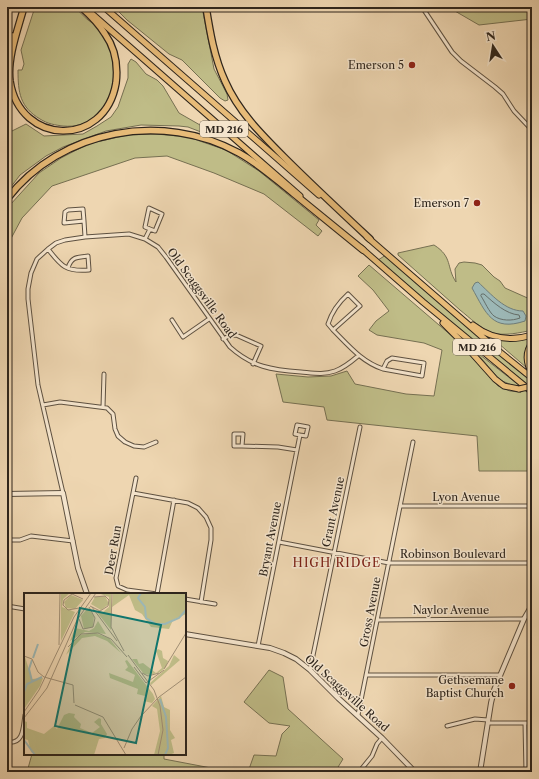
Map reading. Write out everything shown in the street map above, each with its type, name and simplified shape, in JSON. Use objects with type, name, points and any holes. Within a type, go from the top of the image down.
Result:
[{"type":"highway","points":[[24,7],[10,64],[10,82],[13,92],[22,110],[33,121],[48,129],[64,131],[82,128],[99,118],[113,95],[117,78],[116,60],[111,43],[101,28],[82,7]]},
{"type":"highway","points":[[7,55],[24,7]]},
{"type":"highway","points":[[206,7],[211,38],[220,68],[229,90],[241,110],[256,129],[296,169],[370,239]]},
{"type":"highway","points":[[7,199],[18,186],[43,164],[70,148],[84,142],[126,132],[150,130],[181,133],[210,140],[252,161],[363,250]]},
{"type":"main road","name":"MD 216","points":[[82,7],[423,302],[532,392]]},
{"type":"main road","name":"MD 216","points":[[104,7],[430,292],[532,378]]},
{"type":"main road","points":[[430,292],[476,327],[492,336],[509,339],[532,335]]},
{"type":"main road","points":[[423,302],[495,379],[504,386],[518,389],[532,386]]},
{"type":"main road","points":[[532,343],[529,346],[527,363],[532,373]]},
{"type":"street","points":[[422,7],[455,55],[503,94],[514,111],[532,130]]},
{"type":"street","points":[[149,208],[162,214],[155,231],[150,229],[145,227],[149,208]]},
{"type":"street","points":[[84,221],[64,223],[65,212],[68,210],[83,209],[84,221],[85,237]]},
{"type":"street","points":[[146,239],[150,229]]},
{"type":"street","name":"Old Scaggsville Road","points":[[87,593],[78,568],[35,368],[28,289],[29,280],[37,259],[48,248],[65,240],[85,237],[129,234],[146,239],[158,247],[166,257],[223,339],[235,351],[253,364],[277,370],[325,373],[342,368],[358,356]]},
{"type":"street","points":[[48,248],[58,262],[68,268],[74,270],[89,270],[88,256],[74,258],[71,260],[68,268]]},
{"type":"street","points":[[333,330],[360,306],[348,294],[338,304],[331,315],[328,324],[333,330],[358,356],[370,364],[384,369],[422,376],[424,363],[392,358],[387,361],[384,369]]},
{"type":"street","points":[[172,320],[183,337],[210,319]]},
{"type":"street","points":[[223,339],[236,335],[261,346],[253,364]]},
{"type":"street","points":[[103,407],[104,374]]},
{"type":"street","points":[[43,405],[60,402],[107,408],[113,414],[117,432],[124,442],[134,446],[144,447],[156,442]]},
{"type":"street","name":"Bryant Avenue","points":[[297,425],[308,427],[306,436],[300,435],[296,434],[297,425]]},
{"type":"street","name":"Grant Avenue","points":[[310,670],[360,427]]},
{"type":"street","points":[[242,446],[242,434],[234,434],[234,446],[278,447],[297,450]]},
{"type":"street","name":"Bryant Avenue","points":[[258,646],[300,435]]},
{"type":"street","name":"Gross Avenue","points":[[358,715],[413,442]]},
{"type":"street","name":"Deer Run","points":[[136,478],[116,578],[118,586],[122,588],[151,593]]},
{"type":"street","points":[[133,493],[188,503],[198,508],[206,518],[211,528],[211,540],[201,602]]},
{"type":"street","points":[[7,494],[63,494]]},
{"type":"street","points":[[157,593],[174,500]]},
{"type":"street","name":"Lyon Avenue","points":[[400,506],[532,506]]},
{"type":"street","points":[[7,540],[20,540],[31,536],[73,541]]},
{"type":"street","name":"Robinson Boulevard","points":[[279,542],[389,563],[532,563]]},
{"type":"street","points":[[186,599],[215,604]]},
{"type":"street","points":[[480,772],[492,696],[524,619],[532,605]]},
{"type":"street","points":[[7,606],[24,609]]},
{"type":"street","name":"Naylor Avenue","points":[[377,620],[524,619]]},
{"type":"street","name":"Old Scaggsville Road","points":[[186,634],[258,646],[284,653],[296,659],[310,670],[338,698],[358,715],[415,772]]},
{"type":"street","points":[[366,675],[500,675]]},
{"type":"street","points":[[447,726],[475,720],[532,723]]},
{"type":"street","points":[[7,742],[13,743],[19,740],[22,735],[24,722]]},
{"type":"street","points":[[525,723],[526,772]]},
{"type":"street","points":[[358,772],[372,756],[377,744],[382,738]]},
{"type":"shaded area","points":[[68,6],[78,10],[99,28],[109,42],[113,58],[114,75],[111,91],[104,106],[94,117],[80,125],[63,126],[46,122],[28,110],[22,99],[18,70],[22,70],[24,64],[21,50],[35,7]]},
{"type":"shaded area","points":[[114,7],[202,7],[214,69],[227,94],[228,100],[225,101],[220,98],[182,60],[169,54],[127,20]]},
{"type":"shaded area","points":[[448,7],[532,7],[532,19],[479,25]]},
{"type":"shaded area","points":[[131,59],[136,62],[146,74],[157,80],[163,86],[179,113],[200,125],[204,129],[204,132],[179,126],[141,125],[106,131],[63,147],[46,156],[20,175],[7,192],[7,132],[26,124],[44,136],[83,134],[97,126],[111,117],[118,107],[128,78],[128,64]]},
{"type":"shaded area","points":[[156,134],[188,137],[226,150],[259,171],[319,220],[316,225],[322,231],[318,236],[264,194],[214,173],[167,156],[135,158],[52,186],[22,218],[7,246],[7,210],[39,173],[61,158],[88,144],[127,135]]},
{"type":"shaded area","points":[[434,245],[440,249],[447,258],[456,282],[455,269],[459,263],[475,263],[482,265],[500,281],[505,288],[532,300],[532,330],[502,334],[493,333],[484,329],[460,310],[398,255],[398,253]]},
{"type":"shaded area","points":[[386,255],[532,382],[532,388],[456,327],[378,260]]},
{"type":"shaded area","points":[[369,265],[460,343],[498,386],[510,391],[519,392],[525,390],[532,397],[532,481],[530,471],[479,471],[477,436],[327,420],[324,407],[283,402],[276,374],[308,377],[331,376],[347,371],[355,384],[406,394],[434,396],[442,350],[424,343],[377,335],[369,330],[376,321],[389,311],[373,290],[358,276]]},
{"type":"shaded area","points":[[532,336],[527,368],[491,337]]},
{"type":"shaded area","points":[[475,351],[520,386],[514,386],[500,380]]},
{"type":"shaded area","points":[[269,670],[283,677],[288,709],[343,759],[335,772],[248,772],[254,755],[276,756],[282,734],[290,726],[269,723],[244,702]]},
{"type":"shaded area","points":[[32,755],[164,755],[164,759],[232,772],[27,772]]},
{"type":"water","points":[[478,282],[504,305],[523,311],[526,316],[525,321],[514,324],[505,324],[497,322],[491,318],[472,288],[475,283]]},
{"type":"place","name":"Emerson 5","points":[[412,65]]},
{"type":"place","name":"Emerson 7","points":[[477,203]]},
{"type":"place","name":"Gethsemane Baptist Church","points":[[512,686]]},
{"type":"district","name":"HIGH RIDGE","points":[[337,562]]}]
